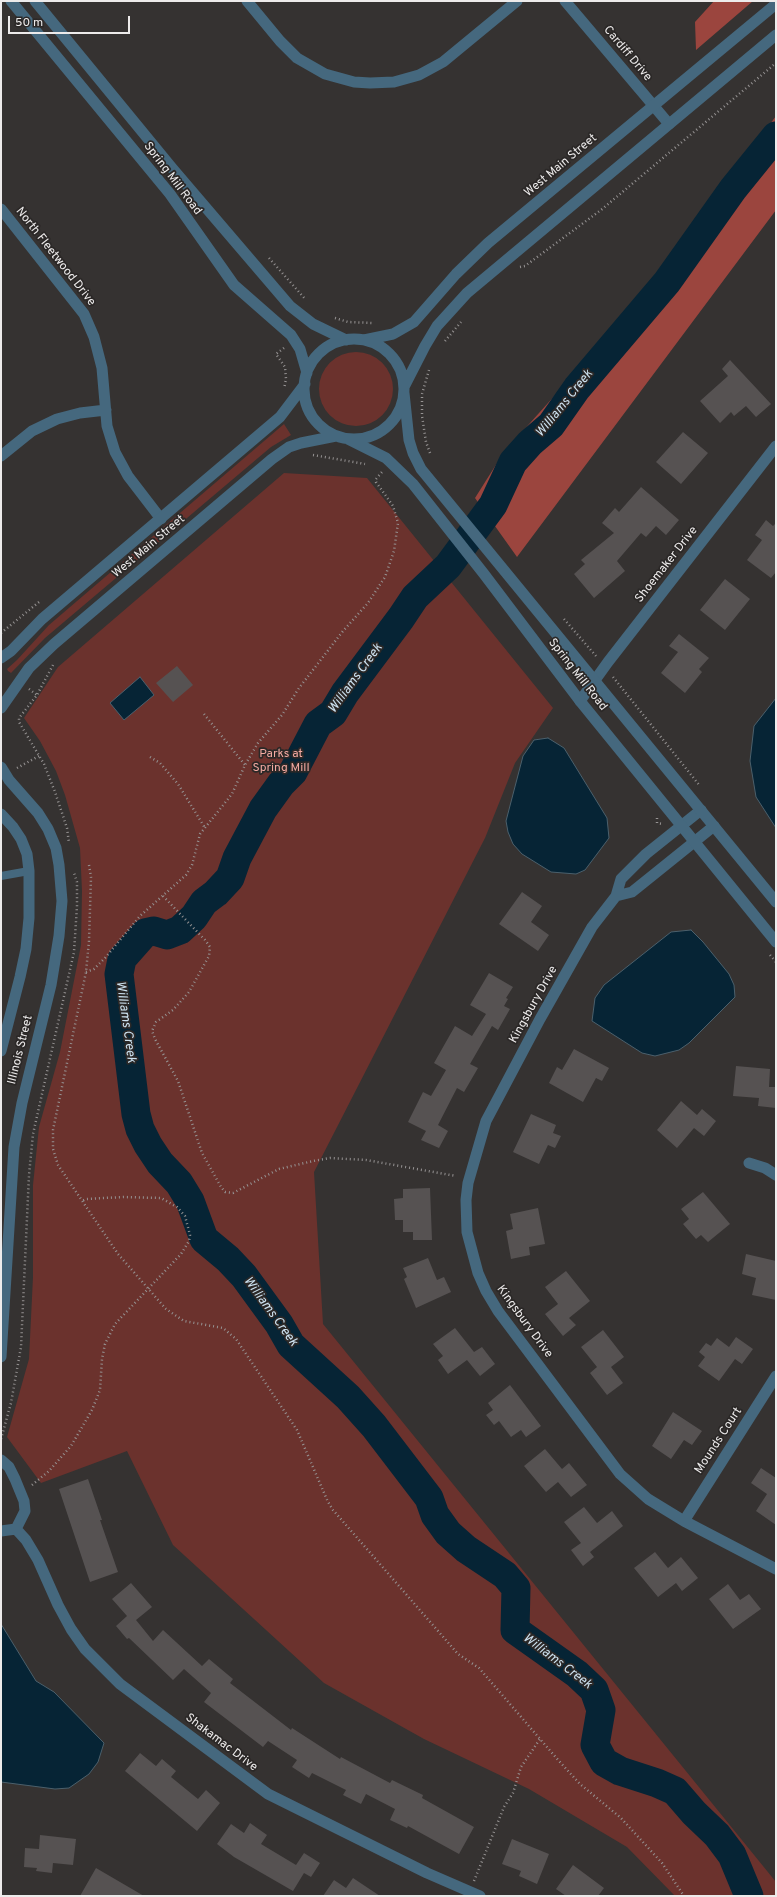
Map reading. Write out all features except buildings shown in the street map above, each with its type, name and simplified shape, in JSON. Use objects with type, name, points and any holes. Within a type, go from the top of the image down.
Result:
[{"type":"street","name":"Spring Mill Road","points":[[11,1],[170,194],[234,285],[291,335],[300,349],[306,379]]},
{"type":"street","name":"Spring Mill Road","points":[[35,1],[172,168],[290,306],[313,324],[346,340]]},
{"type":"street","points":[[247,1],[280,41],[306,64],[324,74],[354,82],[370,83],[394,82],[419,75],[443,62],[517,1]]},
{"type":"street","name":"Cardiff Drive","points":[[565,1],[669,124]]},
{"type":"street","name":"West Main Street","points":[[364,340],[383,337],[408,327],[418,318],[435,296],[464,265],[776,4]]},
{"type":"street","points":[[404,390],[400,370],[392,356],[379,346],[364,340],[346,340],[336,343],[322,352],[312,364],[306,379],[304,393],[309,411],[320,426],[336,436],[348,439],[368,437],[386,428],[395,418],[401,406],[404,390],[429,338],[456,303],[477,283],[776,35]]},
{"type":"street","name":"North Fleetwood Drive","points":[[1,209],[84,314],[94,337],[102,368],[107,426],[115,452],[128,476],[162,519]]},
{"type":"street","name":"West Main Street","points":[[1,658],[11,650],[30,629],[162,519],[280,417],[306,379]]},
{"type":"street","name":"Spring Mill Road","points":[[404,390],[409,440],[413,453],[421,469],[776,902]]},
{"type":"street","points":[[1,456],[32,431],[57,419],[80,413],[106,410]]},
{"type":"street","name":"West Main Street","points":[[1,708],[30,668],[54,644],[272,459],[289,447],[336,436]]},
{"type":"street","name":"Spring Mill Road","points":[[348,439],[376,452],[391,462],[413,484],[484,574],[580,701],[776,942]]},
{"type":"street","name":"Shoemaker Drive","points":[[580,701],[594,680],[776,446]]},
{"type":"street","name":"Illinois Street","points":[[1,767],[9,780],[38,813],[48,829],[56,848],[62,901],[59,936],[51,985],[14,1141],[1,1357]]},
{"type":"street","name":"Kingsbury Drive","points":[[701,810],[646,854],[621,879],[616,896],[592,927],[540,1019],[486,1121],[468,1183],[466,1200],[467,1232],[478,1273],[486,1291],[498,1311],[607,1459],[620,1474],[648,1499],[684,1521],[776,1569]]},
{"type":"street","name":"Illinois Street","points":[[1,814],[13,827],[21,839],[27,854],[29,871],[30,918],[26,949],[1,1051]]},
{"type":"street","points":[[616,896],[632,892],[714,826]]},
{"type":"street","points":[[749,1163],[765,1168],[776,1175]]},
{"type":"street","name":"Mounds Court","points":[[684,1521],[776,1376]]},
{"type":"street","points":[[1,1460],[9,1467],[21,1492],[25,1511],[16,1529],[1,1531]]},
{"type":"street","name":"Shakamac Drive","points":[[16,1529],[38,1560],[58,1605],[71,1629],[91,1655],[120,1684],[268,1794],[469,1894],[480,1896]]},
{"type":"lane","points":[[1,876],[29,871]]},
{"type":"path","points":[[514,269],[525,266],[601,210],[776,64]]},
{"type":"path","points":[[332,317],[359,323],[379,322]]},
{"type":"path","points":[[441,347],[463,318]]},
{"type":"path","points":[[276,354],[285,367],[286,373],[285,383],[281,394]]},
{"type":"path","points":[[426,442],[422,416],[422,394],[430,367]]},
{"type":"path","points":[[301,443],[310,455],[354,461],[370,466]]},
{"type":"path","points":[[86,972],[94,970],[113,949],[132,924],[164,896],[189,871],[198,840],[205,828],[232,794],[245,765],[258,743],[282,715],[299,688],[343,631],[368,603],[385,577],[394,550],[398,523],[392,506],[376,482],[376,479],[381,473],[378,471]]},
{"type":"path","points":[[37,694],[18,718],[39,756],[58,799],[67,828],[69,845]]},
{"type":"path","points":[[204,714],[245,765]]},
{"type":"path","points":[[19,767],[39,756]]},
{"type":"path","points":[[150,757],[160,763],[178,784],[205,828]]},
{"type":"path","points":[[89,865],[91,893],[86,972],[53,1130],[55,1158],[82,1202],[118,1254],[166,1309],[178,1318],[223,1328],[236,1339],[297,1430],[328,1502],[333,1510],[458,1654],[479,1668],[580,1784],[621,1818],[662,1863],[684,1896]]},
{"type":"path","points":[[1,1439],[11,1403],[20,1347],[29,1175],[33,1134],[74,952],[77,906],[77,882],[74,871]]},
{"type":"path","points":[[164,896],[199,932],[210,947],[209,956],[190,992],[173,1010],[156,1022],[152,1031],[178,1081],[202,1154],[221,1187],[226,1192],[233,1193],[279,1169],[313,1160],[330,1158],[366,1160],[454,1176]]},
{"type":"path","points":[[21,1492],[35,1484],[61,1458],[78,1436],[100,1390],[102,1359],[109,1335],[115,1324],[173,1262],[189,1241],[189,1228],[185,1216],[176,1207],[161,1198],[123,1197],[86,1199],[82,1202]]},
{"type":"path","points":[[469,1894],[504,1807],[513,1793],[521,1767],[540,1739]]},
{"type":"green space","points":[[356,352],[370,355],[382,363],[390,375],[393,389],[390,403],[382,415],[370,423],[356,426],[342,423],[330,415],[322,403],[319,389],[322,375],[330,363],[342,355]]},
{"type":"green space","points":[[284,424],[291,435],[271,447],[45,638],[11,673],[8,671],[7,669],[49,625]]},
{"type":"green space","name":"Parks at Spring Mill","points":[[284,473],[367,478],[553,708],[515,763],[485,838],[314,1172],[323,1324],[776,1882],[776,1896],[675,1896],[627,1847],[529,1789],[424,1739],[324,1683],[173,1545],[127,1451],[41,1483],[7,1437],[29,1359],[33,1277],[33,1185],[39,1127],[60,1052],[81,945],[82,891],[80,848],[65,795],[56,771],[40,741],[24,718],[58,667]]},
{"type":"shaded area","points":[[714,1],[753,1],[696,50],[695,22]]},
{"type":"shaded area","points":[[776,116],[776,210],[517,557],[475,498],[504,452],[627,315]]},
{"type":"water","points":[[140,677],[154,695],[124,720],[110,703]]},
{"type":"water","points":[[776,698],[776,828],[756,797],[750,761],[754,726]]},
{"type":"water","points":[[548,738],[564,748],[607,818],[609,838],[585,870],[576,874],[551,872],[522,854],[513,844],[508,832],[506,821],[523,756],[534,740]]},
{"type":"water","points":[[691,930],[703,942],[729,974],[734,985],[735,997],[689,1043],[679,1050],[655,1056],[642,1053],[592,1021],[595,998],[604,985],[671,932]]},
{"type":"water","points":[[1,1624],[36,1681],[54,1692],[104,1743],[98,1762],[89,1774],[69,1788],[55,1789],[1,1782]]},
{"type":"waterway","name":"Williams Creek","points":[[749,1896],[732,1855],[717,1835],[694,1813],[675,1791],[657,1783],[620,1771],[604,1762],[595,1745],[601,1710],[594,1690],[577,1674],[515,1630],[516,1588],[505,1575],[466,1549],[448,1533],[435,1515],[429,1498],[374,1426],[348,1397],[291,1345],[279,1324],[244,1276],[228,1259],[204,1239],[190,1201],[179,1183],[160,1163],[148,1145],[140,1129],[136,1114],[119,974],[122,959],[145,933],[154,931],[167,935],[180,930],[194,917],[204,902],[216,893],[230,878],[237,858],[263,809],[281,784],[293,772],[318,724],[333,713],[345,693],[415,597],[448,566],[493,505],[513,462],[530,443],[551,425],[577,388],[667,282],[733,189],[776,136]]}]
